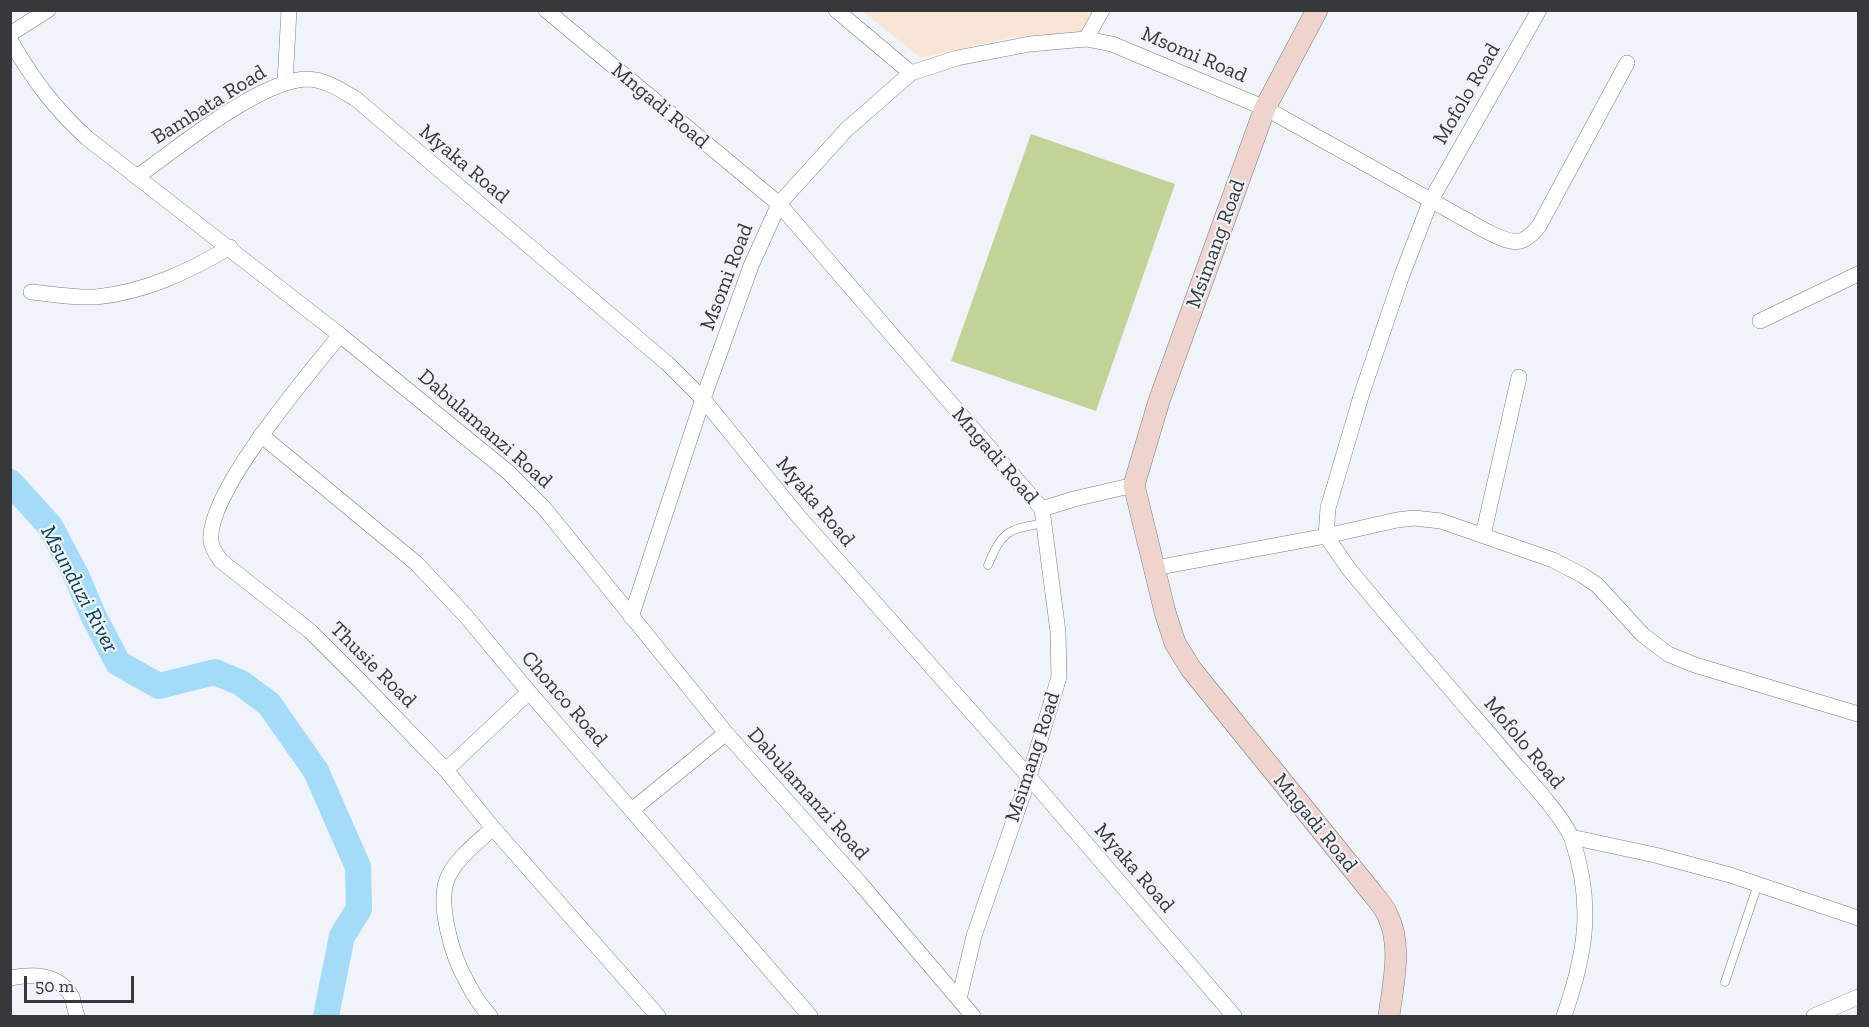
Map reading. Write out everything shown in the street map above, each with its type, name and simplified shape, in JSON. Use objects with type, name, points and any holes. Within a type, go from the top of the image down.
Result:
[{"type":"street","points":[[10,34],[48,10]]},
{"type":"street","points":[[285,83],[289,10]]},
{"type":"street","name":"Mngadi Road","points":[[546,10],[779,204],[1043,516],[1074,500],[1134,485],[1165,612],[1175,643],[1191,669],[1374,894],[1387,914],[1395,941],[1396,960],[1389,1017]]},
{"type":"street","points":[[836,10],[910,73]]},
{"type":"street","points":[[1086,39],[1102,10]]},
{"type":"street","name":"Msimang Road","points":[[1134,485],[1159,401],[1265,108],[1317,10]]},
{"type":"street","name":"Mofolo Road","points":[[1539,10],[1431,200],[1402,275],[1362,393],[1328,508],[1326,536],[1349,569],[1519,769],[1560,819],[1571,837],[1587,908],[1582,953],[1564,1017]]},
{"type":"street","name":"Msomi Road","points":[[631,617],[703,399],[751,266],[779,204],[846,130],[910,73],[957,58],[1019,46],[1086,39],[1112,44],[1265,108],[1486,231],[1514,242],[1529,238],[1554,199],[1627,63]]},
{"type":"street","name":"Dabulamanzi Road","points":[[10,40],[40,89],[62,116],[87,138],[340,335],[508,472],[544,508],[726,733],[859,882],[973,1017]]},
{"type":"street","name":"Bambata Road","points":[[137,177],[250,100],[285,83],[307,79]]},
{"type":"street","name":"Myaka Road","points":[[307,79],[335,86],[356,99],[644,343],[703,399],[806,526],[1029,777],[1234,1017]]},
{"type":"street","points":[[31,292],[72,297],[94,297],[119,293],[165,281],[230,248]]},
{"type":"street","points":[[1760,321],[1858,274]]},
{"type":"street","name":"Thusie Road","points":[[340,335],[261,435],[240,469],[215,514],[211,540],[213,549],[221,561],[236,574],[310,631],[446,770],[493,828],[658,1017]]},
{"type":"street","points":[[1483,535],[1519,377]]},
{"type":"street","name":"Chonco Road","points":[[261,435],[416,563],[465,615],[810,1017]]},
{"type":"street","name":"Msimang Road","points":[[959,999],[974,936],[1029,777],[1059,677],[1058,632],[1043,516]]},
{"type":"street","points":[[1155,568],[1414,518],[1441,521],[1553,560],[1581,575],[1597,585],[1643,635],[1668,654],[1695,665],[1858,714]]},
{"type":"street","points":[[446,770],[530,693]]},
{"type":"street","points":[[632,810],[726,733]]},
{"type":"street","points":[[490,1017],[466,981],[458,964],[446,918],[444,900],[445,885],[454,866],[493,828]]},
{"type":"street","points":[[1571,837],[1655,855],[1758,884],[1858,918]]},
{"type":"street","points":[[10,978],[32,974],[54,981],[72,998],[77,1017]]},
{"type":"street","points":[[1814,1017],[1858,997]]},
{"type":"lane","points":[[988,565],[999,540],[1005,534],[1043,516]]},
{"type":"lane","points":[[1725,981],[1758,884]]},
{"type":"shaded area","points":[[862,11],[1096,11],[1084,33],[1007,38],[921,58]]},
{"type":"green space","points":[[1031,134],[1175,184],[1096,411],[951,361]]},
{"type":"waterway","name":"Msunduzi River","points":[[10,482],[50,526],[118,663],[159,686],[215,672],[241,683],[269,704],[316,771],[358,867],[359,909],[342,936],[326,1016]]}]
